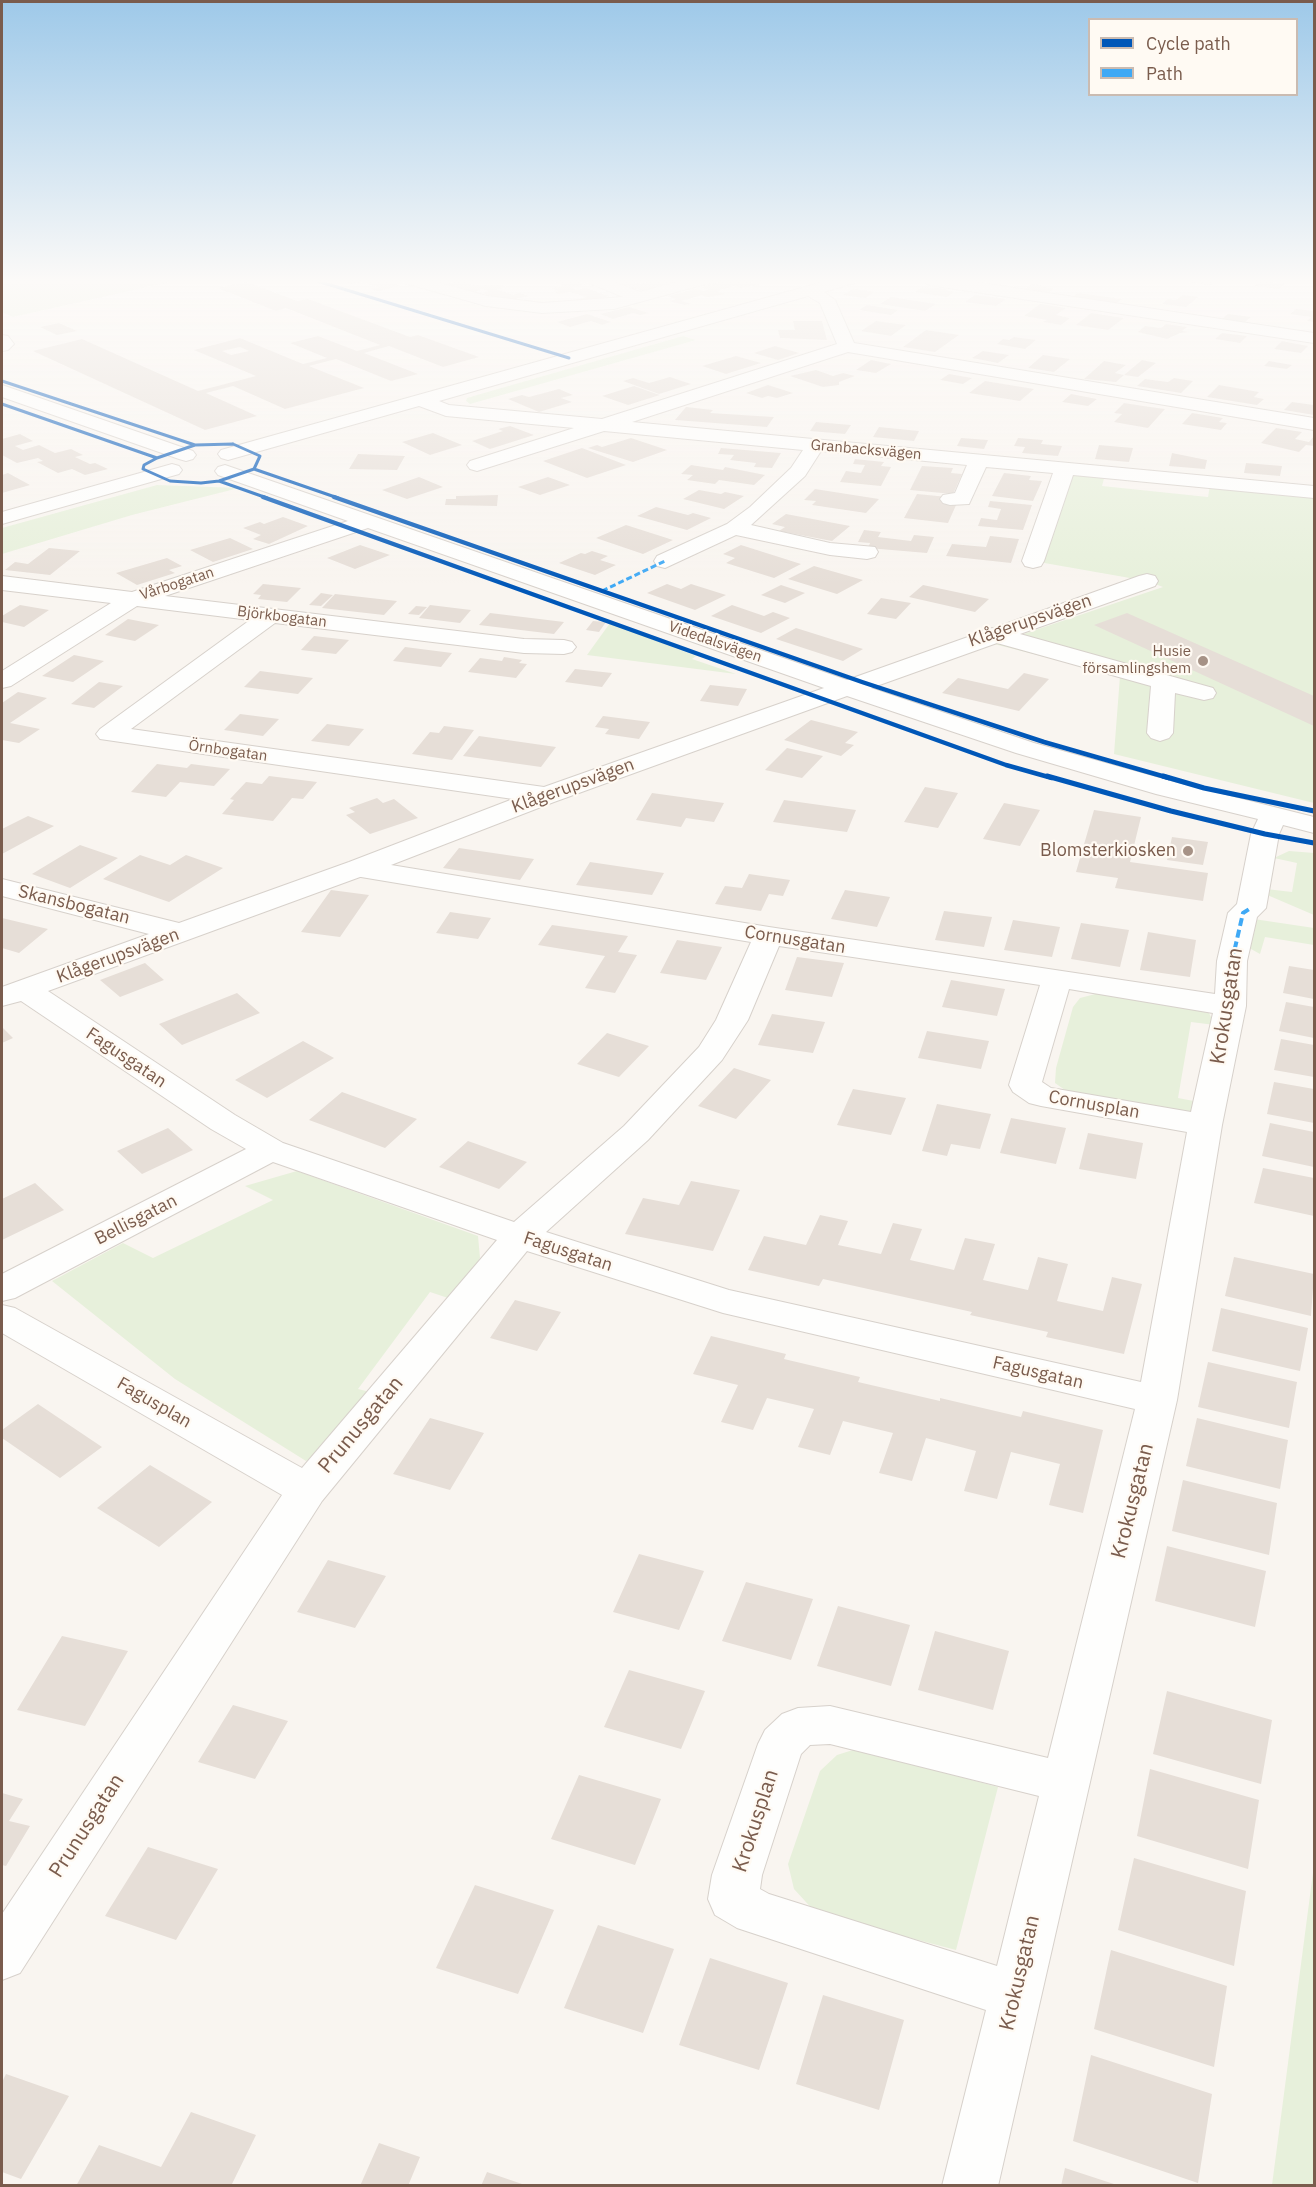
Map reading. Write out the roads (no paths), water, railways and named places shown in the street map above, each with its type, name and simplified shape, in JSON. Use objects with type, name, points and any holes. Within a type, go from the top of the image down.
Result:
[{"type":"street","points":[[2,518],[207,452],[226,463],[420,400],[484,382]]},
{"type":"street","points":[[477,465],[738,382]]},
{"type":"street","points":[[1060,382],[1314,424]]},
{"type":"street","points":[[2,391],[179,462]]},
{"type":"street","name":"Granbacksvägen","points":[[420,400],[446,410],[1314,492]]},
{"type":"street","points":[[665,561],[734,528],[757,511],[798,472],[814,446]]},
{"type":"street","points":[[950,499],[962,500],[979,461]]},
{"type":"street","name":"Videdalsvägen","points":[[226,463],[369,521],[847,688],[1095,769],[1314,825]]},
{"type":"street","points":[[1033,561],[1065,469]]},
{"type":"street","name":"Vårbogatan","points":[[2,681],[134,599],[369,521]]},
{"type":"street","points":[[734,528],[830,549],[867,552]]},
{"type":"street","name":"Klågerupsvägen","points":[[13,993],[359,868],[545,796],[992,634],[1147,581]]},
{"type":"street","name":"Björkbogatan","points":[[2,584],[524,646],[564,647]]},
{"type":"street","name":"Örnbogatan","points":[[270,616],[109,734],[545,796]]},
{"type":"street","points":[[992,634],[1204,693]]},
{"type":"street","points":[[1160,733],[1164,682]]},
{"type":"street","name":"Krokusgatan","points":[[970,2186],[1158,1401],[1205,1125],[1230,1006],[1232,961],[1243,913],[1251,908],[1266,834],[1274,815]]},
{"type":"street","name":"Cornusgatan","points":[[359,868],[769,936],[1230,1006]]},
{"type":"street","name":"Skansbogatan","points":[[2,887],[182,933]]},
{"type":"street","name":"Prunusgatan","points":[[2,1957],[307,1490],[520,1236],[636,1133],[711,1053],[732,1020],[769,936]]},
{"type":"street","name":"Cornusplan","points":[[1057,978],[1025,1085],[1041,1096],[1205,1125]]},
{"type":"street","name":"Fagusgatan","points":[[13,993],[271,1150],[520,1236],[723,1301],[1158,1401]]},
{"type":"street","name":"Bellisgatan","points":[[2,1289],[271,1150]]},
{"type":"street","name":"Fagusplan","points":[[2,1317],[307,1490]]},
{"type":"street","name":"Krokusplan","points":[[1015,1996],[755,1912],[733,1899],[737,1875],[781,1744],[798,1726],[830,1725],[1065,1782]]},
{"type":"place","name":"Husie församlingshem","points":[[1203,661]]},
{"type":"place","name":"Blomsterkiosken","points":[[1188,851]]}]
